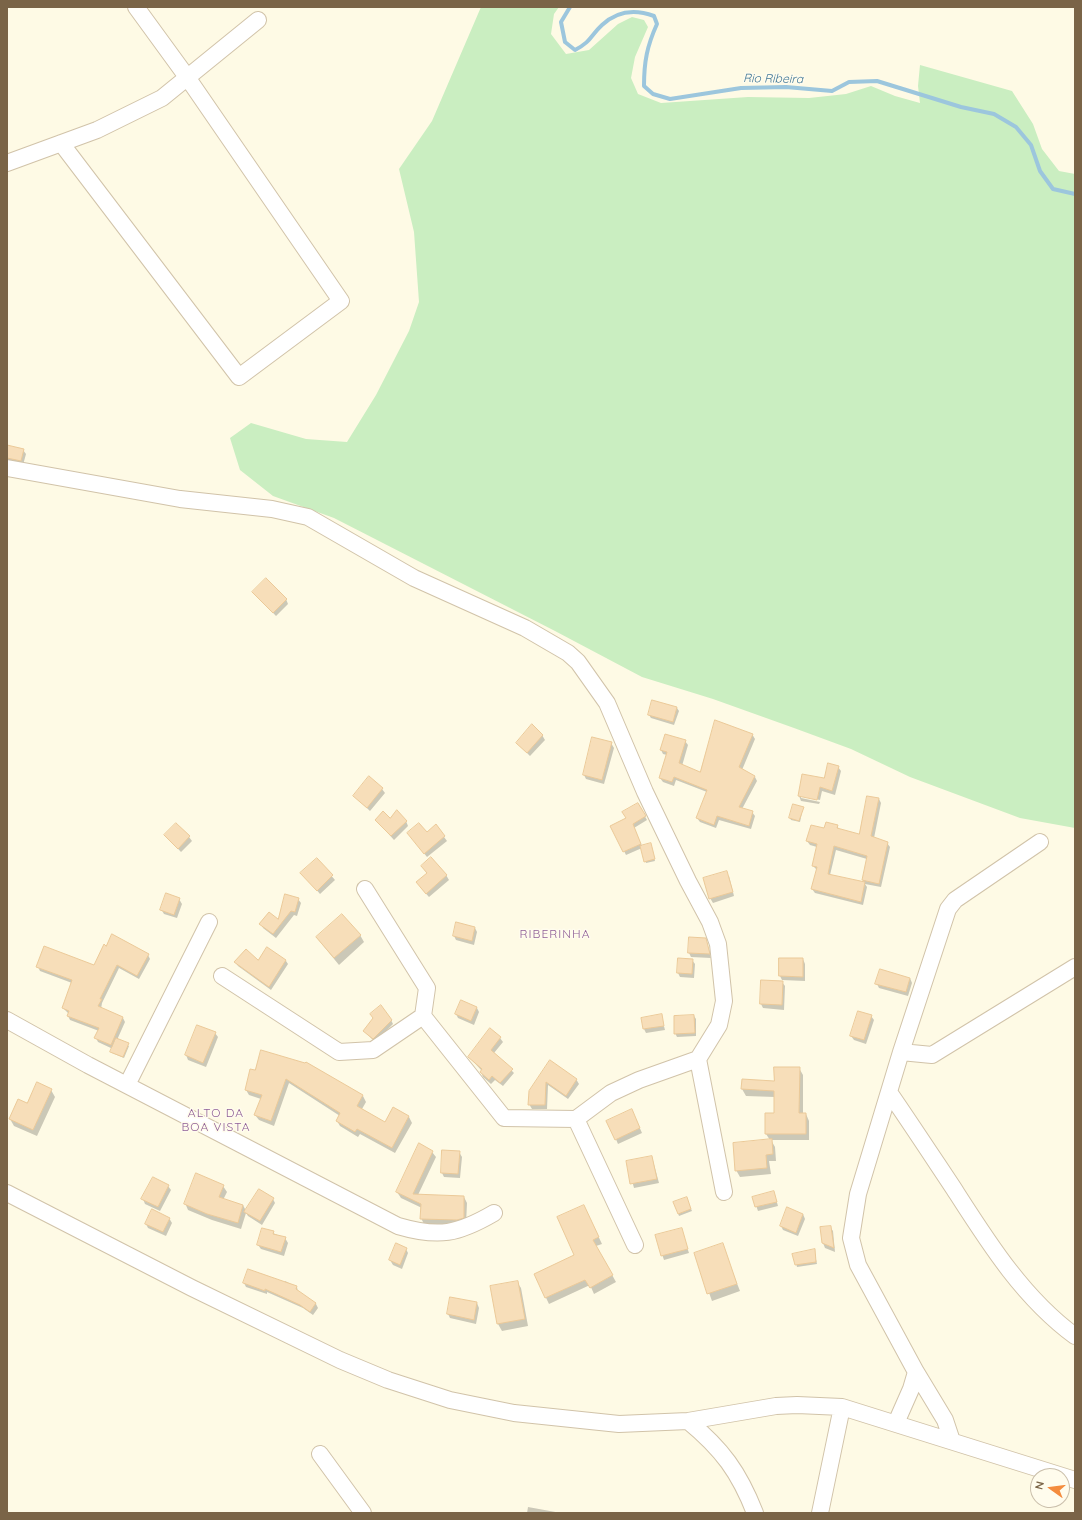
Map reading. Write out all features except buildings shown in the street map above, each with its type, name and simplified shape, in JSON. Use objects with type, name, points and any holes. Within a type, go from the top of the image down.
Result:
[{"type":"street","points":[[61,143],[239,377],[341,301],[187,78],[136,7]]},
{"type":"street","points":[[7,163],[97,130],[162,98],[258,20]]},
{"type":"street","points":[[7,468],[180,499],[272,509],[308,517],[414,578],[526,628],[568,653],[578,662],[607,703],[646,792],[688,881],[710,922],[718,944],[724,1001],[720,1025],[698,1059],[639,1080],[611,1093],[576,1119],[504,1118],[423,1016],[427,988],[365,889]]},
{"type":"street","points":[[952,1440],[945,1420],[916,1372],[858,1265],[851,1238],[858,1194],[900,1052],[948,909],[955,900],[1040,842]]},
{"type":"street","points":[[126,1084],[209,922]]},
{"type":"street","points":[[900,1052],[932,1055],[1075,967]]},
{"type":"street","points":[[222,976],[339,1052],[373,1050],[423,1016]]},
{"type":"street","points":[[7,1020],[398,1226],[428,1233],[444,1233],[473,1226],[494,1213]]},
{"type":"street","points":[[698,1059],[724,1192]]},
{"type":"street","points":[[889,1092],[992,1247],[1020,1283],[1044,1309],[1075,1336]]},
{"type":"street","points":[[576,1119],[635,1245]]},
{"type":"street","points":[[7,1194],[192,1288],[363,1370],[450,1400],[514,1413],[619,1424],[688,1421],[776,1406],[797,1405],[842,1407],[952,1440],[1075,1480]]},
{"type":"street","points":[[896,1423],[911,1389],[916,1372]]},
{"type":"street","points":[[820,1513],[842,1407]]},
{"type":"street","points":[[688,1421],[706,1436],[731,1466],[744,1484],[755,1513]]},
{"type":"street","points":[[320,1454],[363,1513]]},
{"type":"green space","points":[[481,7],[559,7],[554,14],[551,34],[566,54],[589,50],[618,24],[632,17],[644,20],[648,27],[635,57],[631,78],[638,94],[661,103],[748,97],[809,98],[846,94],[871,86],[895,96],[920,103],[918,86],[920,65],[1012,91],[1033,124],[1042,149],[1059,171],[1075,174],[1075,828],[1020,818],[910,777],[851,749],[713,699],[642,677],[334,518],[273,496],[240,470],[230,438],[251,423],[306,439],[347,442],[376,395],[409,331],[419,302],[414,232],[399,169],[432,121]]},
{"type":"waterway","name":"Rio Ribeira","points":[[570,7],[561,22],[565,42],[575,50],[585,44],[608,20],[620,14],[640,12],[654,16],[657,24],[647,54],[644,86],[653,94],[670,99],[741,88],[786,87],[832,91],[849,82],[877,81],[961,107],[994,114],[1016,127],[1031,145],[1040,171],[1053,189],[1075,194]]},
{"type":"district","name":"RIBERINHA","points":[[555,934]]},
{"type":"district","name":"ALTO DA BOA VISTA","points":[[216,1120]]}]
